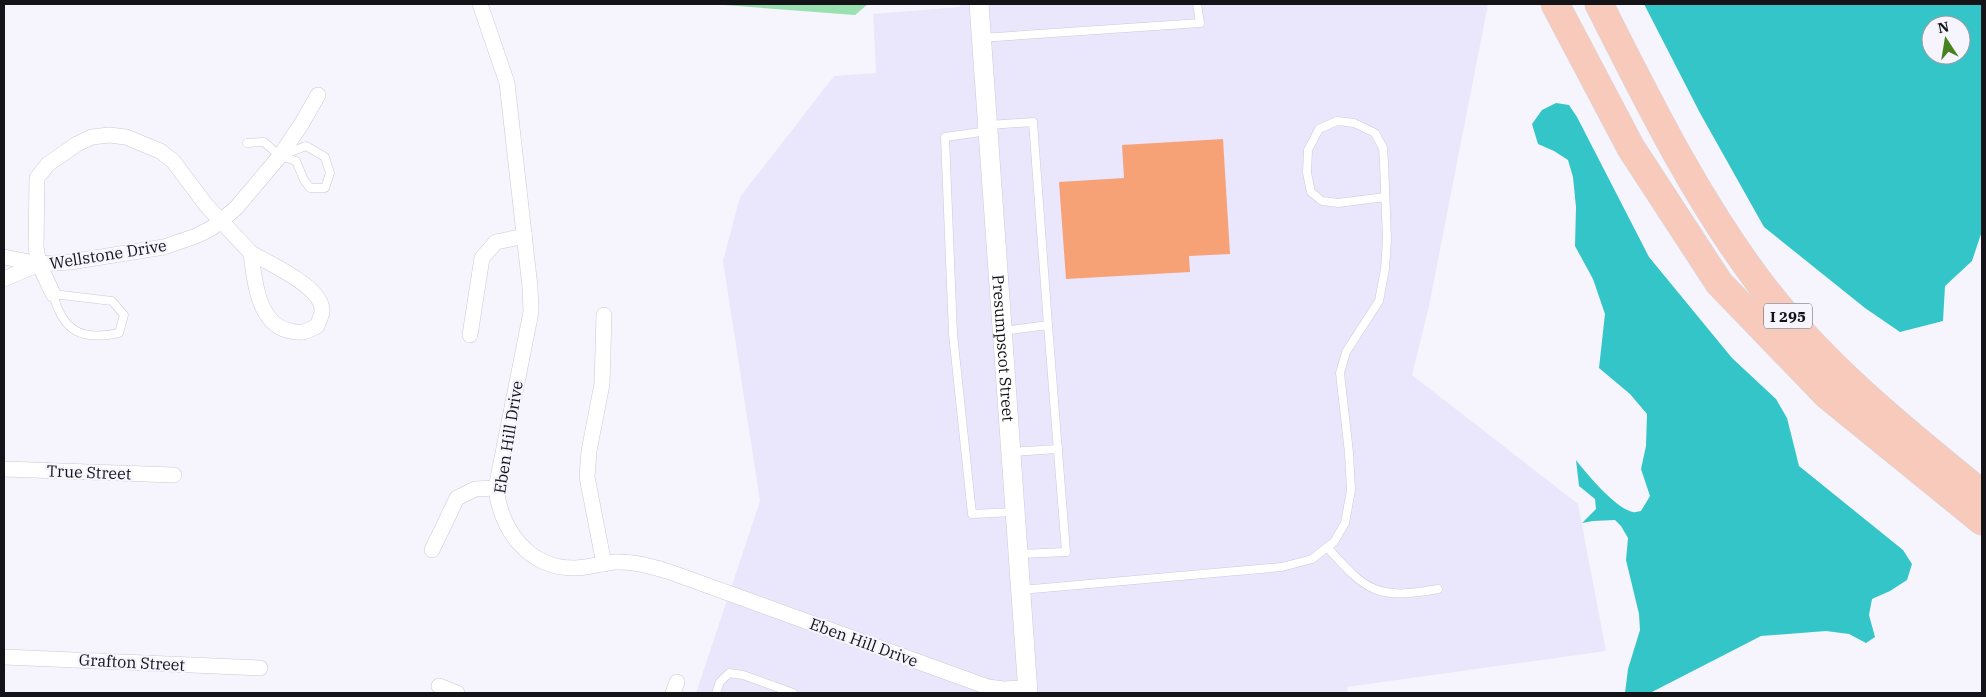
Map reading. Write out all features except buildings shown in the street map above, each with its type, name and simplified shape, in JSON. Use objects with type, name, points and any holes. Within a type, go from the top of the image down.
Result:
[{"type":"highway","name":"I 295","points":[[1555,4],[1631,148],[1719,283],[1827,395],[1982,521]]},
{"type":"highway","name":"I 295","points":[[1599,4],[1657,118],[1690,177],[1725,234],[1763,287],[1847,380],[1982,494]]},
{"type":"street","name":"Eben Hill Drive","points":[[480,4],[507,83],[530,287],[531,312],[496,488],[498,506],[513,537],[540,561],[559,567],[576,568],[631,563],[670,572],[988,688],[1027,691]]},
{"type":"street","name":"Presumpscot Street","points":[[978,4],[1027,691]]},
{"type":"street","name":"Wellstone Drive","points":[[4,279],[39,264],[70,262],[164,247],[196,236],[221,222],[236,208],[280,156],[318,95]]},
{"type":"street","points":[[4,257],[39,264],[36,247],[37,178],[48,164],[76,144],[92,137],[109,135],[126,137],[160,151],[173,161],[206,205],[251,253],[304,283],[317,294],[322,310],[317,326],[302,333],[285,330],[271,321],[262,306],[257,290],[251,253]]},
{"type":"street","points":[[470,335],[482,258],[496,242],[525,236]]},
{"type":"street","name":"Wellstone Drive","points":[[39,264],[52,294]]},
{"type":"street","points":[[604,315],[602,384],[587,477],[604,564]]},
{"type":"street","name":"True Street","points":[[4,469],[174,475]]},
{"type":"street","points":[[432,550],[457,498],[475,489],[496,488]]},
{"type":"street","name":"Grafton Street","points":[[4,656],[260,668]]},
{"type":"street","points":[[439,686],[457,693]]},
{"type":"lane","points":[[981,38],[1200,23],[1197,4]]},
{"type":"lane","points":[[1020,590],[1282,567],[1312,558],[1334,542],[1345,522],[1351,490],[1349,453],[1340,374],[1346,352],[1379,301],[1385,269],[1387,239],[1383,148],[1375,133],[1354,123],[1336,121],[1319,129],[1308,150],[1308,173],[1311,192],[1322,201],[1338,202],[1385,197]]},
{"type":"lane","points":[[1014,512],[972,514],[953,334],[945,137],[987,128],[1033,122],[1066,552],[1017,554]]},
{"type":"lane","points":[[247,143],[264,142],[280,156],[296,161],[304,180],[310,188],[325,188],[330,173],[325,157],[306,146],[280,156]]},
{"type":"lane","points":[[52,294],[112,301],[124,315],[119,333],[101,337],[84,334],[69,326],[58,312],[52,294]]},
{"type":"lane","points":[[1002,330],[1048,325]]},
{"type":"lane","points":[[1010,452],[1058,449]]},
{"type":"lane","points":[[1327,547],[1346,568],[1371,589],[1383,593],[1398,594],[1438,589]]},
{"type":"lane","points":[[716,693],[720,682],[729,673],[743,675],[793,693]]},
{"type":"shaded area","points":[[960,4],[1488,4],[1429,306],[1412,375],[1578,504],[1606,651],[1347,687],[1348,693],[696,693],[760,501],[723,261],[740,197],[834,76],[876,73],[873,14],[960,7]]},
{"type":"green space","points":[[711,4],[868,4],[855,15]]},
{"type":"water","points":[[1644,4],[1982,4],[1982,231],[1972,261],[1945,286],[1943,321],[1900,332],[1865,308],[1764,227],[1700,113]]},
{"type":"water","points":[[1556,103],[1569,105],[1577,117],[1649,257],[1732,358],[1776,399],[1787,418],[1799,466],[1903,550],[1912,564],[1907,580],[1890,591],[1872,599],[1869,615],[1875,637],[1866,643],[1849,634],[1826,631],[1761,636],[1650,693],[1625,693],[1628,669],[1640,630],[1639,614],[1626,560],[1628,538],[1615,520],[1582,523],[1596,509],[1595,499],[1579,486],[1576,460],[1610,498],[1626,509],[1634,512],[1641,511],[1650,496],[1641,469],[1646,446],[1647,414],[1630,394],[1599,368],[1605,314],[1593,279],[1575,246],[1576,207],[1573,177],[1568,160],[1538,144],[1532,124],[1542,110]]}]
